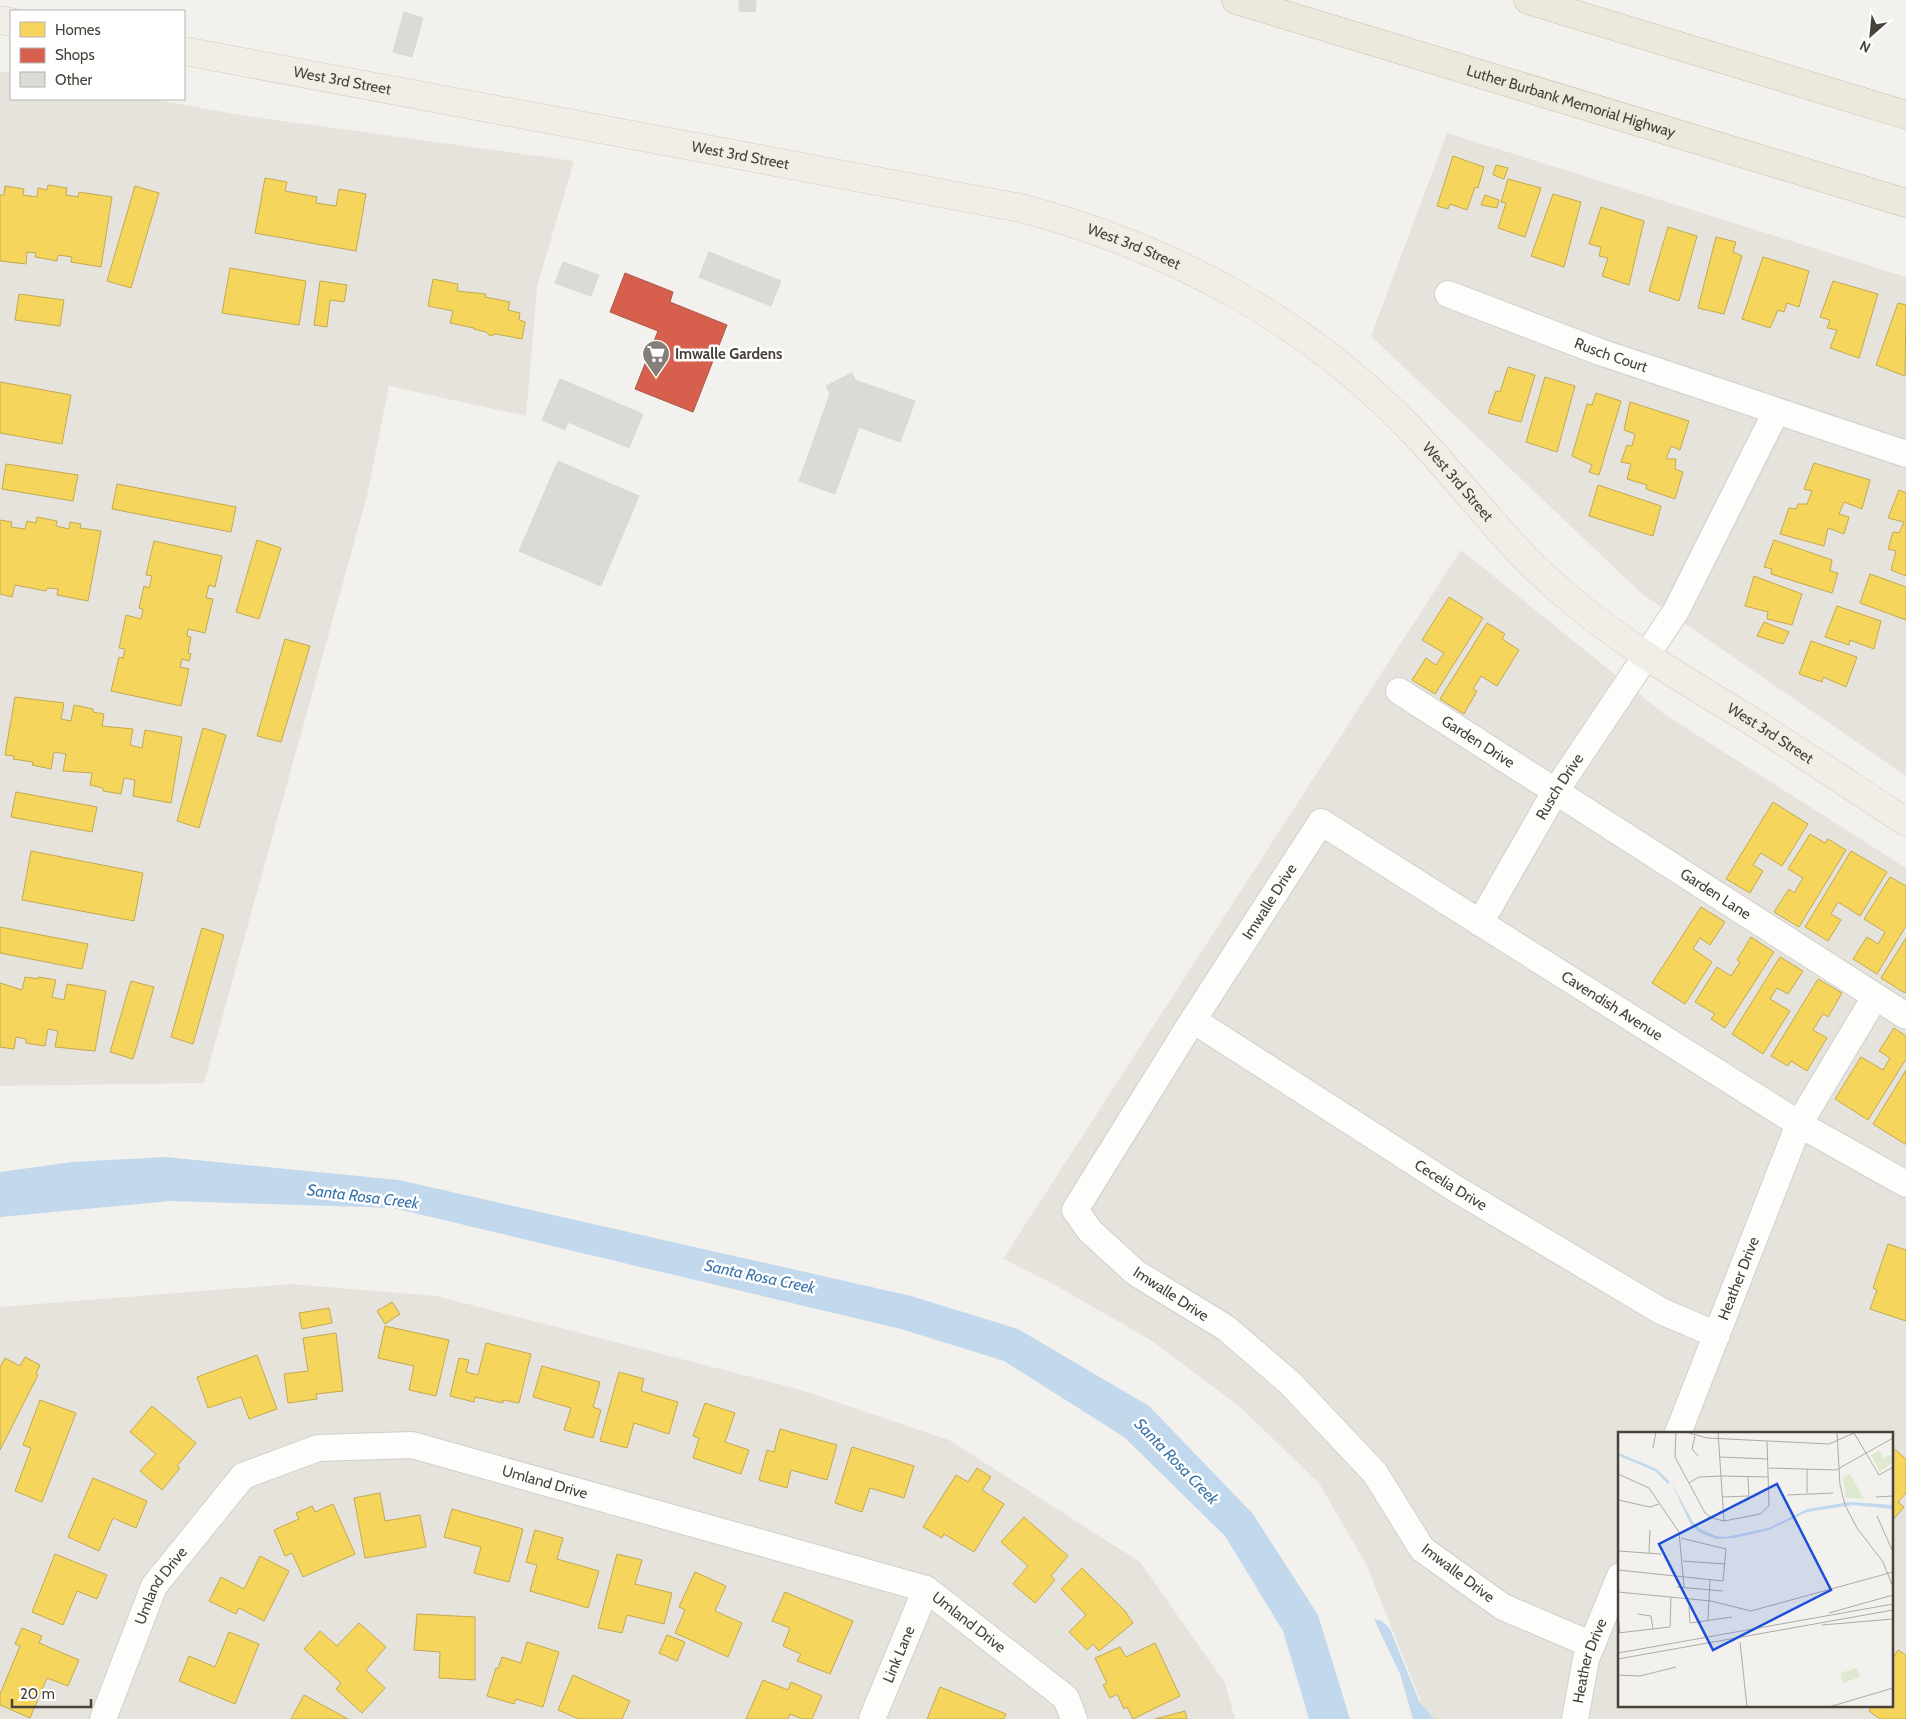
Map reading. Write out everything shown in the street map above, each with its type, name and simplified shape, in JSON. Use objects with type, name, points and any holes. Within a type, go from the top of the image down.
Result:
[{"type":"highway","name":"Luther Burbank Memorial Highway","points":[[1236,0],[1906,203]]},
{"type":"highway","points":[[1528,0],[1906,115]]},
{"type":"main road","name":"West 3rd Street","points":[[185,52],[1003,204],[1081,225],[1147,249],[1201,274],[1254,305],[1339,365],[1381,400],[1419,438],[1506,540],[1540,574],[1585,612],[1648,657],[1789,745],[1906,822]]},
{"type":"street","name":"Rusch Court","points":[[1448,294],[1600,352],[1906,454]]},
{"type":"street","points":[[1648,657],[1676,611],[1776,412]]},
{"type":"street","name":"Rusch Drive","points":[[1480,923],[1555,792],[1648,657]]},
{"type":"street","name":"Garden Drive","points":[[1399,691],[1555,792]]},
{"type":"street","name":"Garden Lane","points":[[1555,792],[1906,1016]]},
{"type":"street","name":"Cavendish Avenue","points":[[1321,822],[1799,1124],[1906,1184]]},
{"type":"street","name":"Imwalle Drive","points":[[1321,822],[1193,1020],[1075,1210],[1090,1232],[1136,1273],[1226,1328],[1290,1383],[1375,1473],[1422,1549],[1503,1607],[1592,1646]]},
{"type":"street","points":[[1799,1124],[1875,997]]},
{"type":"street","name":"Cecelia Drive","points":[[1193,1020],[1464,1194],[1662,1311],[1717,1335]]},
{"type":"street","name":"Heather Drive","points":[[1678,1432],[1799,1124]]},
{"type":"street","name":"Umland Drive","points":[[103,1719],[154,1586],[243,1476],[318,1448],[412,1445],[926,1589],[1066,1698],[1074,1719]]},
{"type":"street","name":"Heather Drive","points":[[1575,1719],[1586,1660],[1618,1581]]},
{"type":"street","name":"Link Lane","points":[[872,1719],[926,1589]]},
{"type":"shaded area","points":[[0,71],[10,73],[10,100],[156,100],[247,116],[574,161],[537,287],[526,416],[389,386],[367,496],[204,1083],[0,1086]]},
{"type":"shaded area","points":[[1447,133],[1906,277],[1906,776],[1642,594],[1371,336]]},
{"type":"shaded area","points":[[1461,550],[1664,714],[1906,868],[1906,1719],[1428,1719],[1367,1566],[1319,1483],[1240,1407],[1149,1339],[1053,1284],[1003,1259]]},
{"type":"shaded area","points":[[291,1284],[436,1296],[798,1389],[949,1440],[1140,1562],[1225,1683],[1235,1719],[0,1719],[0,1307]]},
{"type":"water","name":"Santa Rosa Creek","points":[[166,1157],[399,1180],[911,1296],[1018,1329],[1149,1406],[1253,1514],[1318,1615],[1350,1719],[1309,1719],[1283,1631],[1225,1536],[1124,1437],[1004,1361],[901,1329],[393,1208],[171,1201],[0,1217],[0,1172],[72,1162]]},
{"type":"water","points":[[1374,1619],[1382,1621],[1390,1629],[1419,1701],[1434,1719],[1413,1719],[1400,1674]]},
{"type":"building: Homes","points":[[1453,156],[1484,167],[1478,188],[1475,187],[1467,210],[1450,204],[1448,209],[1437,206]]},
{"type":"building: Homes","points":[[1496,165],[1508,168],[1504,179],[1493,175]]},
{"type":"building: Homes","points":[[265,178],[287,182],[285,191],[317,197],[316,203],[336,206],[339,189],[366,194],[356,251],[255,233]]},
{"type":"building: Homes","points":[[1508,179],[1541,188],[1525,237],[1498,228],[1506,203],[1501,202]]},
{"type":"building: Homes","points":[[48,185],[67,188],[66,195],[78,197],[79,192],[112,197],[101,267],[71,262],[72,257],[58,255],[57,261],[35,257],[36,253],[27,252],[26,264],[0,261],[0,195],[4,195],[5,186],[24,189],[23,195],[37,197],[38,188],[47,190]]},
{"type":"building: Homes","points":[[135,186],[159,193],[131,288],[107,281]]},
{"type":"building: Homes","points":[[1553,194],[1581,202],[1564,267],[1531,256]]},
{"type":"building: Homes","points":[[1485,195],[1499,200],[1497,208],[1481,205]]},
{"type":"building: Homes","points":[[1601,207],[1644,221],[1629,285],[1602,276],[1608,258],[1599,256],[1601,247],[1589,244]]},
{"type":"building: Homes","points":[[1668,227],[1697,236],[1679,301],[1649,291]]},
{"type":"building: Homes","points":[[1716,237],[1736,242],[1733,252],[1742,256],[1724,314],[1698,308]]},
{"type":"building: Homes","points":[[1763,257],[1809,271],[1799,307],[1787,303],[1784,312],[1778,310],[1770,328],[1742,319]]},
{"type":"building: Homes","points":[[230,268],[306,281],[299,325],[222,313]]},
{"type":"building: Homes","points":[[433,279],[458,284],[457,291],[486,294],[485,297],[510,302],[508,310],[520,313],[519,320],[525,322],[522,339],[496,334],[490,336],[486,332],[474,328],[450,323],[453,311],[428,306]]},
{"type":"building: Homes","points":[[320,281],[347,285],[344,302],[330,300],[327,327],[314,325]]},
{"type":"building: Homes","points":[[1833,281],[1878,294],[1859,358],[1830,348],[1837,330],[1827,328],[1830,320],[1820,317]]},
{"type":"building: Homes","points":[[19,294],[64,300],[60,326],[15,320]]},
{"type":"building: Homes","points":[[1898,303],[1906,305],[1905,376],[1876,365]]},
{"type":"building: Homes","points":[[1508,367],[1535,375],[1521,422],[1488,413],[1496,391],[1500,392]]},
{"type":"building: Homes","points":[[1545,377],[1575,386],[1557,452],[1526,442]]},
{"type":"building: Homes","points":[[0,382],[71,395],[62,444],[0,433]]},
{"type":"building: Homes","points":[[1596,393],[1621,401],[1599,475],[1589,472],[1592,465],[1572,456],[1587,404],[1592,405]]},
{"type":"building: Homes","points":[[1630,402],[1689,421],[1680,450],[1671,446],[1666,459],[1676,459],[1675,469],[1683,472],[1675,499],[1646,489],[1647,485],[1627,479],[1631,464],[1621,462],[1627,445],[1632,446],[1635,434],[1624,430]]},
{"type":"building: Homes","points":[[1814,463],[1870,480],[1862,509],[1844,502],[1839,514],[1849,517],[1844,534],[1828,528],[1824,546],[1780,534],[1789,508],[1796,509],[1798,504],[1807,504],[1812,491],[1804,489]]},
{"type":"building: Homes","points":[[6,464],[78,475],[73,501],[2,489]]},
{"type":"building: Homes","points":[[117,484],[236,507],[231,532],[112,509]]},
{"type":"building: Homes","points":[[1598,485],[1661,506],[1653,536],[1589,516]]},
{"type":"building: Homes","points":[[1899,490],[1906,493],[1906,576],[1891,570],[1896,551],[1888,549],[1893,532],[1899,533],[1904,522],[1888,518]]},
{"type":"building: Homes","points":[[37,517],[57,521],[56,526],[69,529],[70,522],[81,524],[80,528],[101,531],[88,601],[57,595],[58,589],[47,588],[46,591],[15,585],[12,597],[0,594],[0,520],[12,522],[11,527],[25,529],[27,521],[36,523]]},
{"type":"building: Homes","points":[[257,540],[281,548],[259,619],[236,612]]},
{"type":"building: Homes","points":[[1774,540],[1832,560],[1830,571],[1838,573],[1832,593],[1771,574],[1772,569],[1764,567]]},
{"type":"building: Homes","points":[[154,541],[222,556],[215,587],[209,585],[206,598],[213,599],[205,633],[188,629],[187,636],[191,637],[188,653],[191,654],[189,661],[182,659],[180,667],[189,669],[181,706],[111,691],[119,657],[123,658],[125,649],[119,648],[126,615],[141,619],[143,609],[139,608],[144,586],[149,588],[152,576],[146,575]]},
{"type":"building: Homes","points":[[1870,574],[1906,587],[1906,620],[1860,603]]},
{"type":"building: Homes","points":[[1754,576],[1802,594],[1792,625],[1767,619],[1768,612],[1745,606]]},
{"type":"building: Homes","points":[[1449,597],[1483,618],[1435,694],[1412,680],[1426,658],[1436,665],[1444,653],[1422,640]]},
{"type":"building: Homes","points":[[1837,606],[1881,621],[1874,649],[1850,640],[1849,645],[1825,637]]},
{"type":"building: Homes","points":[[1764,622],[1789,632],[1783,644],[1757,636]]},
{"type":"building: Homes","points":[[1487,623],[1505,634],[1502,639],[1519,650],[1497,686],[1481,676],[1473,689],[1477,691],[1464,714],[1440,699]]},
{"type":"building: Homes","points":[[285,639],[310,646],[281,742],[257,736]]},
{"type":"building: Homes","points":[[1811,641],[1857,657],[1846,687],[1823,677],[1822,682],[1799,674]]},
{"type":"building: Homes","points":[[15,697],[64,703],[61,719],[71,721],[74,705],[93,709],[93,712],[104,714],[102,726],[133,729],[130,745],[142,748],[145,730],[182,737],[171,803],[133,796],[135,780],[124,778],[121,794],[103,791],[103,788],[90,785],[92,773],[63,771],[66,754],[54,752],[51,769],[32,765],[33,762],[13,759],[14,756],[5,755]]},
{"type":"building: Homes","points":[[203,728],[226,735],[199,828],[177,821]]},
{"type":"building: Homes","points":[[16,792],[97,807],[92,832],[11,817]]},
{"type":"building: Homes","points":[[1773,802],[1808,824],[1782,866],[1761,853],[1753,865],[1763,871],[1750,893],[1726,879]]},
{"type":"building: Homes","points":[[1810,834],[1825,843],[1828,839],[1846,850],[1799,927],[1774,912],[1789,889],[1794,893],[1803,878],[1788,869]]},
{"type":"building: Homes","points":[[31,851],[143,873],[134,921],[22,900]]},
{"type":"building: Homes","points":[[1851,851],[1887,872],[1860,916],[1838,902],[1831,914],[1841,920],[1828,941],[1805,927]]},
{"type":"building: Homes","points":[[1890,877],[1906,886],[1906,926],[1877,974],[1853,959],[1867,937],[1878,944],[1885,932],[1864,919]]},
{"type":"building: Homes","points":[[1701,907],[1725,922],[1710,945],[1700,938],[1693,949],[1712,962],[1685,1004],[1652,983]]},
{"type":"building: Homes","points":[[0,927],[88,944],[82,969],[0,953]]},
{"type":"building: Homes","points":[[202,928],[224,935],[193,1044],[171,1037]]},
{"type":"building: Homes","points":[[1751,937],[1774,952],[1725,1028],[1711,1019],[1715,1014],[1695,1002],[1717,967],[1731,976],[1740,962],[1737,960]]},
{"type":"building: Homes","points":[[1906,938],[1906,992],[1905,993],[1881,978]]},
{"type":"building: Homes","points":[[1780,957],[1803,971],[1788,994],[1777,988],[1770,999],[1790,1011],[1763,1054],[1732,1034]]},
{"type":"building: Homes","points":[[25,977],[56,980],[52,997],[64,1000],[67,984],[106,991],[95,1051],[55,1047],[58,1031],[48,1029],[45,1046],[26,1043],[26,1039],[16,1037],[14,1049],[0,1047],[0,983],[22,990]]},
{"type":"building: Homes","points":[[1818,979],[1842,993],[1828,1017],[1823,1014],[1813,1030],[1827,1038],[1807,1071],[1791,1061],[1788,1066],[1771,1056]]},
{"type":"building: Homes","points":[[131,981],[154,987],[133,1059],[110,1052]]},
{"type":"building: Homes","points":[[1894,1028],[1906,1036],[1906,1059],[1868,1120],[1835,1099],[1861,1057],[1883,1070],[1890,1058],[1879,1051]]},
{"type":"building: Homes","points":[[1906,1070],[1906,1144],[1905,1144],[1873,1124]]},
{"type":"building: Homes","points":[[1888,1244],[1906,1250],[1906,1321],[1870,1309],[1877,1290],[1873,1288]]},
{"type":"building: Homes","points":[[392,1302],[400,1314],[385,1324],[377,1311]]},
{"type":"building: Homes","points":[[329,1308],[332,1323],[302,1329],[299,1313]]},
{"type":"building: Homes","points":[[385,1326],[449,1340],[436,1396],[409,1390],[414,1366],[378,1358]]},
{"type":"building: Homes","points":[[336,1333],[343,1391],[316,1394],[317,1399],[288,1403],[284,1374],[308,1371],[303,1338]]},
{"type":"building: Homes","points":[[486,1343],[531,1354],[519,1403],[503,1400],[503,1403],[475,1397],[474,1402],[450,1396],[459,1358],[469,1360],[466,1372],[478,1375]]},
{"type":"building: Homes","points":[[257,1355],[277,1409],[249,1419],[241,1397],[208,1408],[197,1377]]},
{"type":"building: Homes","points":[[25,1357],[40,1365],[36,1374],[38,1375],[0,1450],[0,1367],[5,1358],[20,1366]]},
{"type":"building: Homes","points":[[542,1366],[600,1382],[593,1407],[601,1410],[593,1438],[564,1430],[571,1408],[533,1397]]},
{"type":"building: Homes","points":[[619,1372],[644,1379],[641,1391],[678,1402],[669,1434],[634,1423],[627,1448],[600,1441]]},
{"type":"building: Homes","points":[[40,1400],[76,1413],[42,1502],[15,1491],[31,1448],[23,1445]]},
{"type":"building: Homes","points":[[705,1403],[735,1413],[725,1442],[749,1450],[741,1474],[693,1458],[699,1438],[693,1436]]},
{"type":"building: Homes","points":[[152,1406],[196,1443],[177,1466],[180,1468],[162,1490],[140,1471],[156,1454],[130,1432]]},
{"type":"building: Homes","points":[[780,1429],[837,1445],[827,1480],[791,1470],[787,1488],[759,1480],[767,1450],[774,1452]]},
{"type":"building: Homes","points":[[852,1447],[914,1466],[904,1498],[870,1488],[862,1512],[835,1503]]},
{"type":"building: Homes","points":[[1894,1449],[1906,1459],[1906,1493],[1898,1502],[1904,1507],[1894,1519]]},
{"type":"building: Homes","points":[[977,1468],[991,1477],[982,1490],[1004,1504],[974,1552],[944,1534],[942,1538],[923,1527],[956,1475],[968,1482]]},
{"type":"building: Homes","points":[[93,1478],[147,1501],[136,1528],[113,1518],[99,1551],[68,1537]]},
{"type":"building: Homes","points":[[380,1493],[385,1521],[420,1515],[426,1547],[365,1558],[354,1498]]},
{"type":"building: Homes","points":[[333,1504],[355,1554],[303,1577],[292,1553],[285,1556],[274,1530],[299,1519],[296,1513],[312,1506],[315,1512]]},
{"type":"building: Homes","points":[[452,1509],[523,1529],[509,1582],[474,1573],[481,1547],[444,1537]]},
{"type":"building: Homes","points":[[1024,1517],[1068,1556],[1051,1576],[1055,1580],[1035,1603],[1013,1584],[1028,1566],[1001,1542]]},
{"type":"building: Homes","points":[[535,1530],[563,1538],[557,1559],[599,1571],[588,1608],[530,1591],[537,1565],[526,1562]]},
{"type":"building: Homes","points":[[55,1554],[107,1575],[97,1599],[77,1591],[63,1625],[32,1612]]},
{"type":"building: Homes","points":[[617,1554],[642,1560],[635,1584],[672,1593],[664,1624],[627,1615],[622,1633],[598,1628]]},
{"type":"building: Homes","points":[[260,1556],[289,1571],[264,1621],[239,1608],[236,1614],[209,1601],[221,1577],[244,1589]]},
{"type":"building: Homes","points":[[1082,1568],[1125,1611],[1133,1623],[1099,1651],[1093,1644],[1087,1650],[1069,1632],[1086,1615],[1061,1589]]},
{"type":"building: Homes","points":[[695,1572],[726,1586],[715,1611],[742,1623],[728,1657],[675,1633],[685,1610],[679,1607]]},
{"type":"building: Homes","points":[[785,1592],[853,1621],[830,1674],[797,1661],[801,1654],[783,1646],[790,1628],[772,1621]]},
{"type":"building: Homes","points":[[417,1614],[475,1617],[475,1680],[439,1678],[440,1652],[414,1650]]},
{"type":"building: Homes","points":[[359,1623],[386,1647],[366,1670],[385,1688],[362,1713],[336,1689],[341,1683],[304,1649],[320,1631],[337,1646]]},
{"type":"building: Homes","points":[[22,1628],[42,1636],[39,1643],[79,1660],[68,1686],[47,1678],[30,1718],[0,1705],[0,1694],[20,1646],[15,1644]]},
{"type":"building: Homes","points":[[229,1632],[259,1644],[235,1704],[179,1681],[189,1656],[215,1667]]},
{"type":"building: Homes","points":[[667,1635],[685,1642],[677,1661],[659,1653]]},
{"type":"building: Homes","points":[[527,1642],[559,1652],[543,1707],[516,1699],[514,1704],[487,1696],[496,1668],[498,1669],[502,1657],[521,1663]]},
{"type":"building: Homes","points":[[1155,1643],[1180,1696],[1133,1719],[1127,1707],[1124,1709],[1117,1694],[1110,1698],[1103,1685],[1107,1683],[1095,1658],[1120,1647],[1126,1657]]},
{"type":"building: Homes","points":[[1898,1650],[1906,1655],[1906,1719],[1880,1719],[1869,1711],[1872,1706],[1894,1706],[1894,1656]]},
{"type":"building: Homes","points":[[573,1675],[630,1701],[622,1719],[579,1719],[558,1710]]},
{"type":"building: Homes","points":[[763,1680],[788,1690],[791,1682],[822,1696],[812,1719],[802,1719],[790,1714],[788,1719],[746,1719]]},
{"type":"building: Homes","points":[[940,1687],[1006,1714],[1004,1719],[927,1719]]},
{"type":"building: Homes","points":[[304,1695],[348,1719],[291,1719]]},
{"type":"building: Homes","points":[[1185,1711],[1187,1719],[1155,1719]]},
{"type":"building: Shops","points":[[625,273],[673,292],[670,302],[727,325],[693,412],[635,389],[658,331],[610,312]]},
{"type":"building: Other","points":[[739,0],[756,0],[755,12],[739,11]]},
{"type":"building: Other","points":[[404,12],[423,18],[412,57],[393,52]]},
{"type":"building: Other","points":[[709,252],[781,281],[771,306],[699,277]]},
{"type":"building: Other","points":[[563,262],[599,275],[591,296],[555,283]]},
{"type":"building: Other","points":[[852,373],[855,380],[915,401],[900,442],[859,427],[835,494],[799,481],[830,394],[826,386]]},
{"type":"building: Other","points":[[560,379],[643,414],[629,448],[568,422],[565,430],[542,420]]},
{"type":"building: Other","points":[[558,461],[639,496],[601,586],[519,551]]},
{"type":"place","name":"Imwalle Gardens","points":[[656,378]]}]
